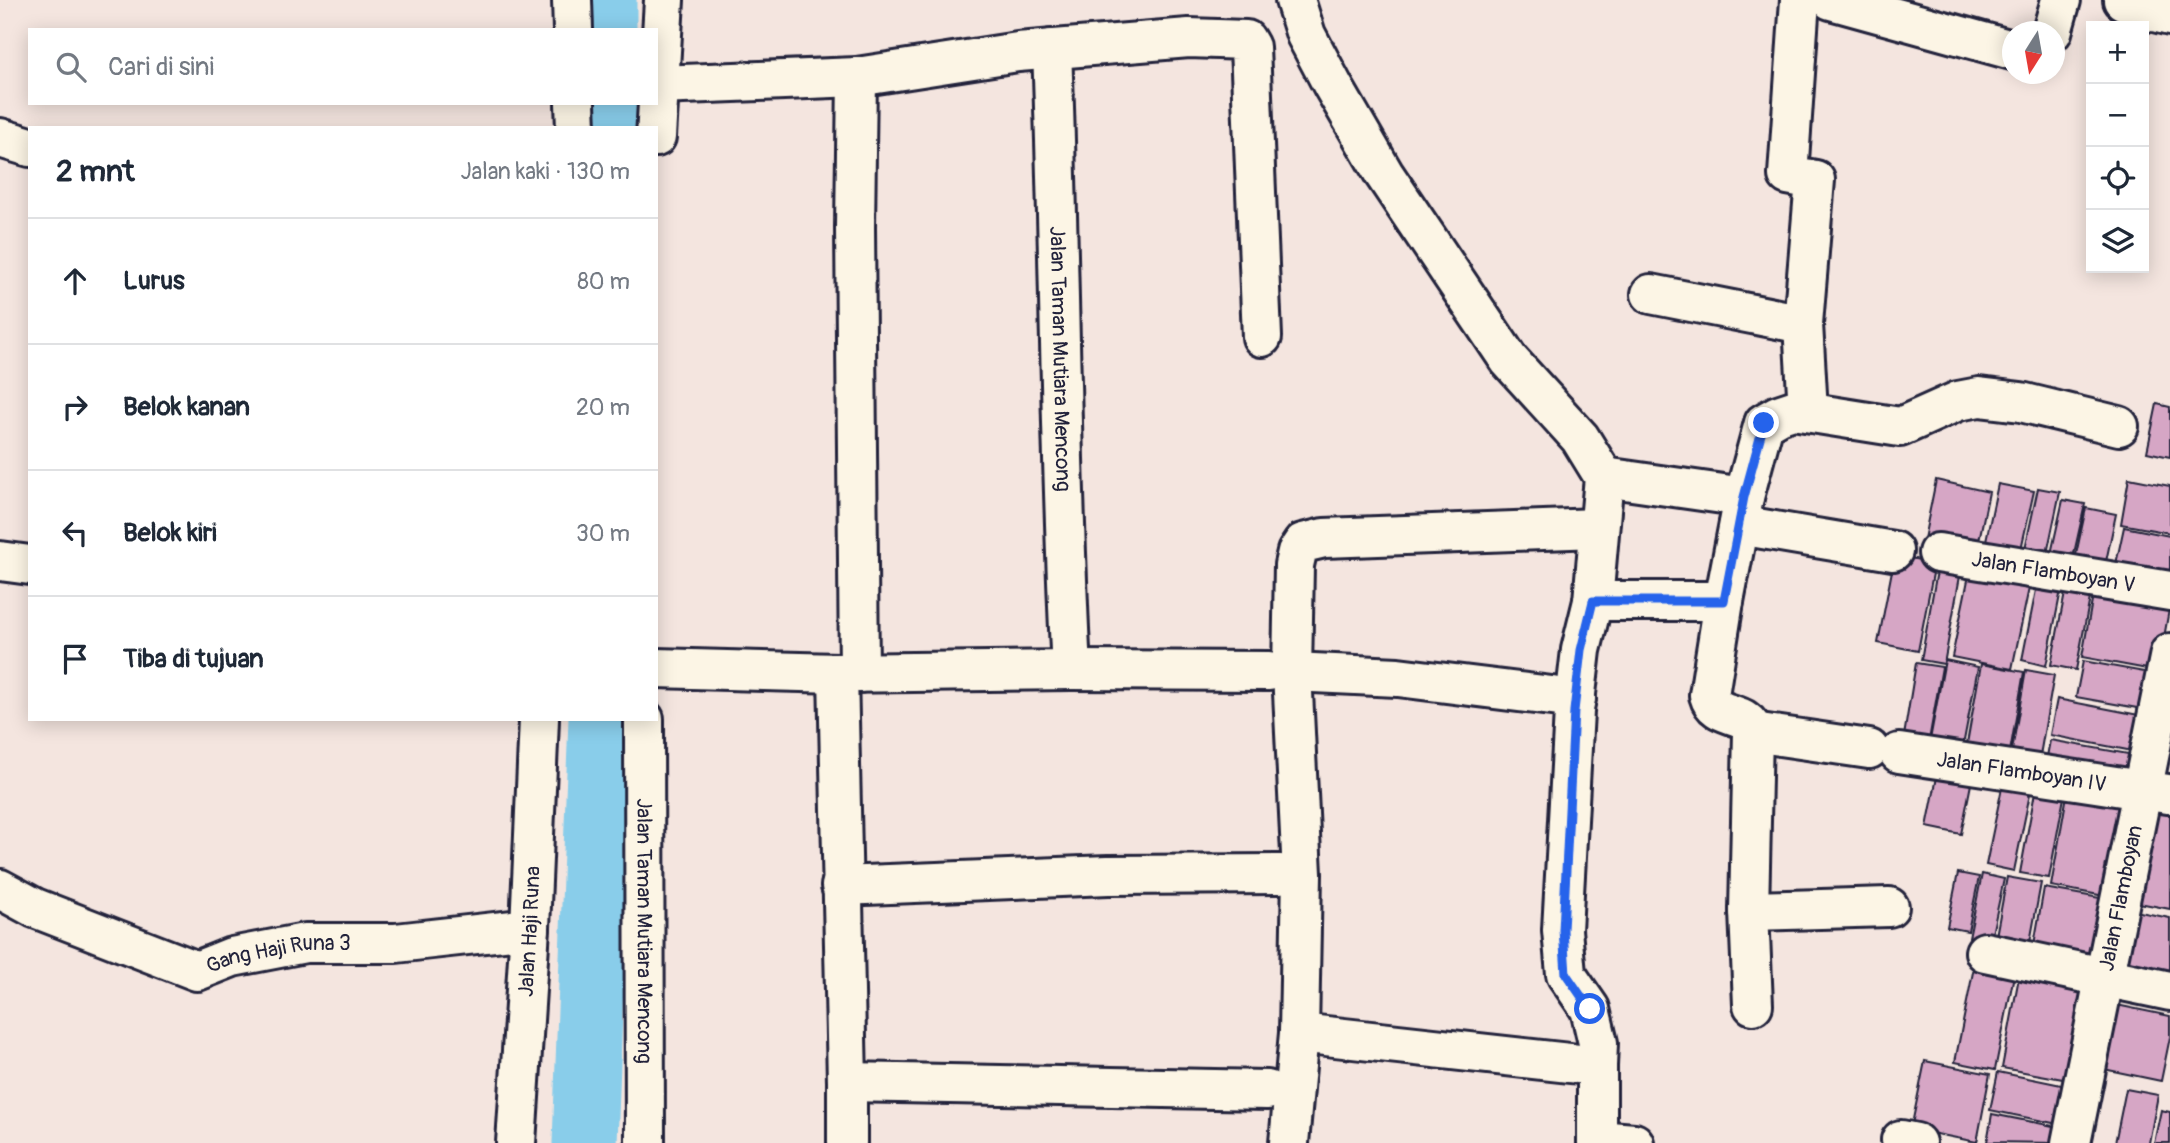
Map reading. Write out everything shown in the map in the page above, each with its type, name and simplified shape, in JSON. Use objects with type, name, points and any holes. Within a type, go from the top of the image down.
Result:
[{"type":"street","points":[[572,0],[573,28]]},
{"type":"street","points":[[664,0],[658,85],[857,77],[1018,51],[1189,38],[1242,39],[1249,42],[1262,337]]},
{"type":"street","points":[[1295,0],[1306,35],[1384,174],[1501,350],[1580,438],[1604,477],[1593,601],[1581,650],[1576,699],[1563,930],[1566,974],[1590,1009],[1598,1043],[1597,1066],[1610,1142]]},
{"type":"street","points":[[1800,0],[1788,176],[1815,180],[1803,324],[1808,411]]},
{"type":"street","points":[[1831,0],[2002,47]]},
{"type":"street","points":[[2055,21],[2061,0]]},
{"type":"street","points":[[2123,0],[2138,8],[2170,16]]},
{"type":"street","name":"Jalan Taman Mutiara Mencong","points":[[1052,49],[1059,238],[1065,560],[1071,670]]},
{"type":"street","points":[[847,1143],[841,886],[848,673],[857,77]]},
{"type":"street","points":[[575,105],[576,126]]},
{"type":"street","points":[[656,126],[657,105]]},
{"type":"street","points":[[0,138],[28,146]]},
{"type":"street","points":[[1651,293],[1803,324]]},
{"type":"street","points":[[1753,1005],[1749,911],[1754,732],[1745,719],[1718,710],[1711,703],[1709,695],[1741,511],[1764,423],[1793,410],[1900,427],[1958,401],[1979,397],[2021,402],[2119,426]]},
{"type":"street","points":[[1604,477],[1893,551]]},
{"type":"street","points":[[1289,1143],[1299,1033],[1303,874],[1281,672],[1297,552],[1303,543],[1324,538],[1598,528]]},
{"type":"street","name":"Jalan Flamboyan V","points":[[1938,553],[2170,591]]},
{"type":"street","points":[[0,561],[28,565]]},
{"type":"street","points":[[1593,601],[1724,601]]},
{"type":"street","name":"Jalan Flamboyan","points":[[2070,1143],[2104,975],[2157,792],[2170,653]]},
{"type":"street","points":[[658,668],[848,673],[1071,670],[1281,672],[1398,677],[1576,699]]},
{"type":"street","name":"Jalan Haji Runa","points":[[516,1143],[530,928],[539,721]]},
{"type":"street","name":"Jalan Taman Mutiara Mencong","points":[[645,721],[645,1143]]},
{"type":"street","name":"Jalan Flamboyan IV","points":[[1754,732],[2157,792]]},
{"type":"street","points":[[841,886],[1108,875],[1280,874]]},
{"type":"street","name":"Gang Haji Runa 3","points":[[0,889],[35,908],[197,971],[232,957],[305,943],[396,943],[530,928]]},
{"type":"street","points":[[1749,911],[1889,906]]},
{"type":"street","points":[[1985,952],[2170,990]]},
{"type":"street","points":[[1299,1033],[1597,1066]]},
{"type":"street","points":[[847,1082],[1267,1090]]},
{"type":"building","points":[[2157,404],[2170,407],[2170,457],[2147,452]]},
{"type":"building","points":[[2129,478],[2170,486],[2170,533],[2121,524]]},
{"type":"building","points":[[1936,480],[1989,492],[1976,555],[1923,544]]},
{"type":"building","points":[[1998,484],[2034,491],[2019,558],[1984,550]]},
{"type":"building","points":[[2038,488],[2060,492],[2045,563],[2023,558]]},
{"type":"building","points":[[2063,500],[2085,504],[2071,567],[2049,563]]},
{"type":"building","points":[[2086,508],[2116,514],[2104,571],[2074,564]]},
{"type":"building","points":[[2124,527],[2170,536],[2170,575],[2116,564]]},
{"type":"building","points":[[1895,555],[1935,563],[1918,651],[1878,643]]},
{"type":"building","points":[[1937,571],[1960,576],[1944,664],[1921,660]]},
{"type":"building","points":[[1969,575],[2029,588],[2012,669],[1952,657]]},
{"type":"building","points":[[2037,585],[2061,590],[2046,666],[2022,660]]},
{"type":"building","points":[[2094,590],[2170,604],[2158,671],[2082,657]]},
{"type":"building","points":[[2065,593],[2090,598],[2076,670],[2051,665]]},
{"type":"building","points":[[1945,660],[1978,667],[1962,751],[1929,745]]},
{"type":"building","points":[[2083,661],[2161,675],[2154,711],[2076,697]]},
{"type":"building","points":[[1916,663],[1942,667],[1928,746],[1903,742]]},
{"type":"building","points":[[1981,664],[2024,672],[2008,763],[1965,755]]},
{"type":"building","points":[[2026,670],[2054,675],[2038,767],[2010,762]]},
{"type":"building","points":[[2057,699],[2149,717],[2143,753],[2050,735]]},
{"type":"building","points":[[2050,740],[2145,757],[2140,786],[2045,768]]},
{"type":"building","points":[[1939,767],[1973,774],[1961,834],[1927,827]]},
{"type":"building","points":[[2004,778],[2032,784],[2014,871],[1986,865]]},
{"type":"building","points":[[2036,787],[2065,792],[2049,878],[2020,873]]},
{"type":"building","points":[[2067,795],[2126,806],[2110,897],[2051,886]]},
{"type":"building","points":[[2155,808],[2170,811],[2170,909],[2134,902]]},
{"type":"building","points":[[1958,873],[1979,877],[1968,931],[1947,927]]},
{"type":"building","points":[[1982,874],[2004,879],[1990,943],[1969,938]]},
{"type":"building","points":[[2007,877],[2041,883],[2028,953],[1994,947]]},
{"type":"building","points":[[2044,888],[2111,900],[2098,969],[2032,956]]},
{"type":"building","points":[[2130,910],[2170,918],[2170,985],[2117,974]]},
{"type":"building","points":[[1974,967],[2014,975],[1995,1070],[1955,1062]]},
{"type":"building","points":[[2019,977],[2090,990],[2074,1081],[2002,1068]]},
{"type":"building","points":[[2107,1003],[2170,1016],[2170,1037],[2161,1081],[2094,1067]]},
{"type":"building","points":[[1925,1061],[1990,1074],[1977,1142],[1911,1129]]},
{"type":"building","points":[[1998,1072],[2071,1087],[2063,1125],[1990,1110]]},
{"type":"building","points":[[2126,1089],[2158,1095],[2149,1143],[2115,1143]]},
{"type":"building","points":[[2161,1110],[2170,1112],[2170,1143],[2154,1143]]},
{"type":"building","points":[[1992,1114],[2063,1128],[2060,1143],[1987,1142]]},
{"type":"waterway","points":[[604,0],[604,28]]},
{"type":"waterway","points":[[605,105],[606,126]]},
{"type":"waterway","points":[[585,1143],[601,721]]},
{"type":"route","points":[[1590,1009],[1566,974],[1563,930],[1574,711],[1581,650],[1593,601],[1724,601],[1744,497],[1764,423]]}]
